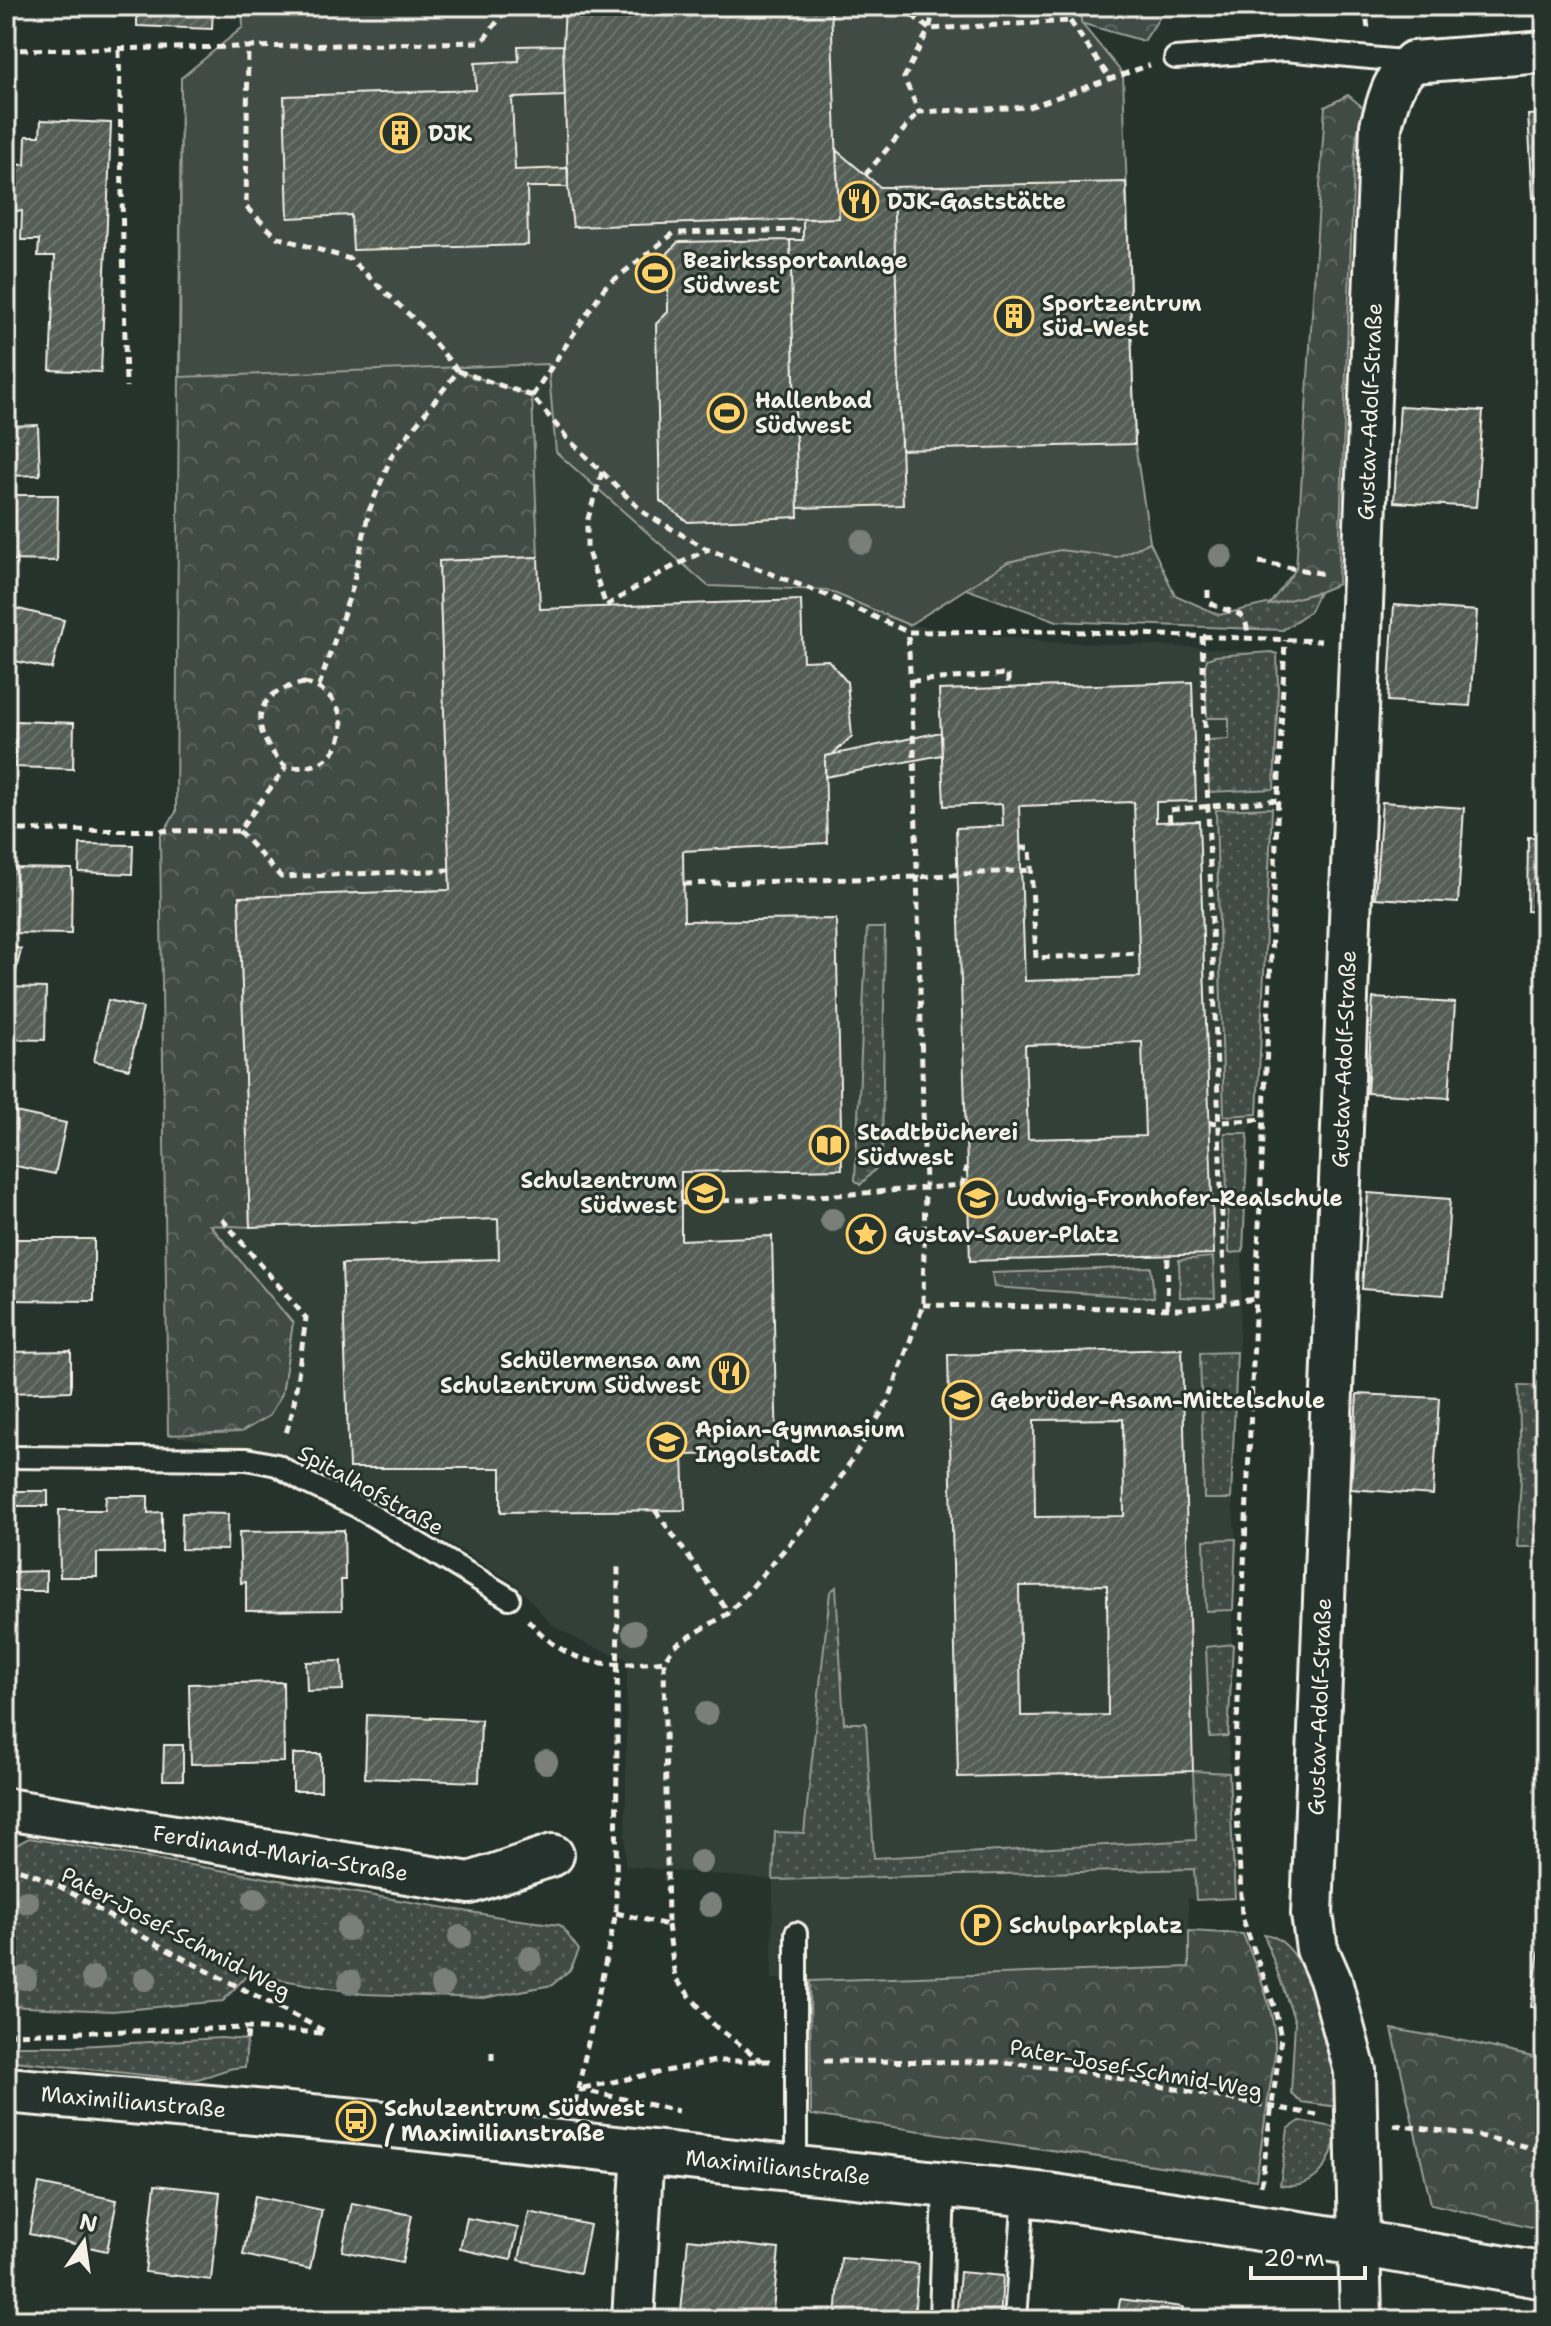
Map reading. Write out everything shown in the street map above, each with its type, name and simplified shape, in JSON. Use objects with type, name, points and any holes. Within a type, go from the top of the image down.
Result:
[{"type":"street","points":[[1413,62],[1545,52]]},
{"type":"street","name":"Gustav-Adolf-Straße","points":[[1361,2320],[1355,2071],[1331,1981],[1317,1949],[1312,1914],[1336,1201],[1381,126],[1392,88],[1400,73],[1413,62]]},
{"type":"street","name":"Ferdinand-Maria-Straße","points":[[6,1809],[470,1883],[553,1855]]},
{"type":"street","name":"Maximilianstraße","points":[[6,2090],[356,2121],[1024,2193],[1358,2243],[1545,2276]]},
{"type":"street","points":[[633,2320],[643,2151]]},
{"type":"lane","points":[[1175,58],[1285,50],[1413,62]]},
{"type":"lane","name":"Spitalhofstraße","points":[[6,1457],[247,1459],[277,1465],[358,1507],[509,1598]]},
{"type":"lane","points":[[796,1933],[796,2168]]},
{"type":"lane","points":[[940,2320],[944,2184]]},
{"type":"lane","points":[[1015,2320],[1024,2193]]},
{"type":"path","points":[[6,50],[482,42],[509,6]]},
{"type":"path","points":[[901,6],[929,29],[1070,21]]},
{"type":"path","points":[[919,112],[904,78],[929,29],[935,6]]},
{"type":"path","points":[[1070,6],[1070,21],[1109,77]]},
{"type":"path","points":[[248,47],[246,207],[277,237],[350,259],[416,321],[458,371],[532,396],[568,439],[644,513],[707,549],[826,595],[908,632],[1059,631],[1361,643]]},
{"type":"path","points":[[119,50],[126,387]]},
{"type":"path","points":[[865,175],[919,112],[1029,107],[1109,77],[1175,58]]},
{"type":"path","points":[[532,396],[605,287],[674,233],[803,230]]},
{"type":"path","points":[[319,686],[352,589],[369,511],[392,455],[458,371]]},
{"type":"path","points":[[602,472],[587,522],[587,549],[606,606],[707,549]]},
{"type":"path","points":[[1259,562],[1364,579]]},
{"type":"path","points":[[1208,590],[1208,601],[1242,614],[1247,621],[1248,638]]},
{"type":"path","points":[[763,2061],[715,2026],[675,1978],[668,1925],[664,1661],[674,1646],[729,1613],[824,1504],[888,1402],[923,1305],[925,1187],[908,632]]},
{"type":"path","points":[[1202,636],[1225,1303]]},
{"type":"path","points":[[1256,2227],[1281,2038],[1242,1917],[1235,1769],[1285,640]]},
{"type":"path","points":[[911,681],[1008,674],[1008,687]]},
{"type":"path","points":[[304,683],[319,686],[335,700],[341,713],[342,736],[329,757],[320,763],[304,768],[286,767],[269,752],[264,742],[260,731],[262,712],[270,696],[285,686],[304,683]]},
{"type":"path","points":[[1194,732],[1205,732]]},
{"type":"path","points":[[239,831],[286,767]]},
{"type":"path","points":[[1170,822],[1169,810],[1278,800]]},
{"type":"path","points":[[6,830],[239,831],[281,877],[450,870]]},
{"type":"path","points":[[1020,848],[1030,848],[1036,958],[1139,953]]},
{"type":"path","points":[[684,884],[917,877],[1030,870]]},
{"type":"path","points":[[1209,1123],[1264,1119]]},
{"type":"path","points":[[967,1167],[962,1185],[968,1202]]},
{"type":"path","points":[[681,1203],[962,1185]]},
{"type":"path","points":[[222,1219],[306,1318],[293,1410],[277,1465]]},
{"type":"path","points":[[1167,1308],[1168,1255]]},
{"type":"path","points":[[923,1305],[1167,1308],[1255,1299]]},
{"type":"path","points":[[655,1510],[729,1613]]},
{"type":"path","points":[[618,1564],[616,1913],[668,1925]]},
{"type":"path","points":[[509,1598],[546,1640],[579,1658],[618,1667],[664,1661]]},
{"type":"path","name":"Pater-Josef-Schmid-Weg","points":[[6,1866],[21,1869],[67,1890],[142,1936],[328,2033],[248,2028]]},
{"type":"path","name":"Pater-Josef-Schmid-Weg","points":[[616,1913],[578,2089],[715,2061],[997,2062],[1132,2080],[1272,2109],[1476,2135],[1545,2151]]},
{"type":"path","points":[[6,2034],[248,2028],[247,2040]]},
{"type":"path","points":[[492,2052],[492,2060]]},
{"type":"shaded area","name":"Schulzentrum Südwest","points":[[548,364],[557,452],[708,586],[827,590],[909,625],[1051,642],[1193,647],[1277,654],[1275,786],[1257,1114],[1248,1133],[1232,1499],[1236,1539],[1228,1736],[1235,1898],[1188,1898],[1190,1967],[810,1981],[772,1979],[773,1880],[625,1866],[627,1659],[586,1644],[553,1626],[516,1584],[365,1492],[272,1451],[168,1435],[160,837],[176,812],[180,377]]},
{"type":"green space","name":"Bezirkssportanlage Südwest","points":[[242,6],[1081,6],[1081,23],[1123,74],[1135,444],[1150,542],[1117,557],[1060,550],[1008,562],[909,625],[827,590],[708,586],[556,452],[548,364],[180,377],[181,78],[243,27]]},
{"type":"green space","points":[[1081,6],[1167,6],[1144,41],[1080,23]]},
{"type":"green space","points":[[181,78],[620,361],[416,321],[458,371],[532,396],[538,557],[439,561],[450,890],[239,898],[250,1227],[210,1225],[293,1323],[282,1394],[269,1416],[241,1432],[168,1435],[160,837],[176,812]]},
{"type":"green space","points":[[1348,95],[1365,109],[1357,134],[1354,163],[1338,584],[1269,605],[1296,569],[1325,107]]},
{"type":"green space","points":[[797,517],[1117,557],[1150,542],[1175,595],[1219,615],[1319,592],[1310,611],[1283,630],[1057,621],[926,575]]},
{"type":"green space","points":[[1271,652],[1277,654],[1278,687],[1274,789],[1209,792],[1207,740],[1229,739],[1229,718],[1207,718],[1207,659]]},
{"type":"green space","points":[[1272,808],[1257,1114],[1224,1116],[1216,810]]},
{"type":"green space","points":[[867,928],[885,928],[882,1162],[860,1185],[855,1180]]},
{"type":"green space","points":[[1225,1133],[1248,1133],[1243,1252],[1229,1253]]},
{"type":"green space","points":[[1213,1257],[1215,1298],[1180,1297],[1179,1260]]},
{"type":"green space","points":[[1151,1267],[1154,1298],[994,1287],[992,1273]]},
{"type":"green space","points":[[1237,1352],[1231,1499],[1204,1499],[1200,1353]]},
{"type":"green space","points":[[1519,1385],[1545,1386],[1545,1547],[1517,1547],[1521,1478]]},
{"type":"green space","points":[[1236,1539],[1233,1610],[1206,1611],[1204,1540]]},
{"type":"green space","points":[[836,1587],[844,1723],[866,1723],[874,1858],[1196,1840],[1193,1771],[1229,1773],[1235,1898],[1196,1900],[1194,1869],[773,1880],[775,1832],[804,1833],[830,1592]]},
{"type":"green space","points":[[1233,1644],[1228,1736],[1210,1737],[1206,1647]]},
{"type":"green space","points":[[29,1838],[560,1925],[579,1950],[571,1969],[552,1985],[484,1998],[364,1994],[248,1974],[223,2001],[112,2011],[6,2006],[6,1850]]},
{"type":"green space","points":[[1189,1931],[1243,1934],[1270,2008],[1275,2054],[1256,2180],[811,2115],[810,1981],[1189,1967]]},
{"type":"green space","points":[[1264,1934],[1281,1942],[1296,1958],[1309,1981],[1327,2036],[1339,2107],[1301,2102],[1291,2093],[1295,2022]]},
{"type":"green space","points":[[1392,2029],[1469,2042],[1545,2060],[1545,2230],[1431,2204]]},
{"type":"green space","points":[[221,2038],[247,2040],[245,2067],[189,2080],[6,2060],[6,2046],[79,2046]]},
{"type":"green space","points":[[1300,2121],[1338,2128],[1332,2151],[1314,2178],[1304,2184],[1280,2185],[1288,2129]]},
{"type":"building","points":[[66,6],[213,6],[212,29],[137,26],[137,8]]},
{"type":"building","points":[[565,6],[831,6],[839,218],[573,227],[568,187],[563,45]]},
{"type":"building","name":"DJK","points":[[563,45],[565,96],[512,98],[515,170],[568,168],[568,187],[527,187],[528,245],[353,250],[351,215],[288,218],[284,96],[476,90],[475,63],[519,61],[518,46]]},
{"type":"building","points":[[1545,114],[1545,198],[1533,198],[1528,115]]},
{"type":"building","points":[[41,120],[111,123],[101,372],[50,370],[55,256],[38,256],[39,240],[21,240],[22,211],[8,210],[10,164],[25,165],[26,136],[40,136]]},
{"type":"building","points":[[836,150],[880,187],[893,187],[903,505],[798,508],[790,240],[803,240],[803,219],[839,218]]},
{"type":"building","name":"Sportzentrum Süd-West","points":[[1126,182],[1135,444],[901,450],[893,187]]},
{"type":"building","name":"Hallenbad Südwest","points":[[790,240],[798,517],[688,522],[660,501],[656,324],[668,312],[668,253],[678,242]]},
{"type":"building","points":[[1400,406],[1483,411],[1476,507],[1394,502]]},
{"type":"building","points":[[38,425],[40,475],[6,476],[6,426]]},
{"type":"building","points":[[6,495],[58,495],[57,561],[6,560]]},
{"type":"building","name":"Apian-Gymnasium Ingolstadt","points":[[538,557],[540,609],[801,600],[803,661],[828,660],[847,682],[852,736],[832,755],[825,756],[827,843],[683,851],[684,921],[836,919],[842,1169],[681,1172],[681,1240],[772,1236],[777,1453],[683,1455],[685,1510],[501,1512],[501,1468],[349,1468],[342,1264],[499,1259],[498,1219],[250,1227],[239,897],[450,890],[439,561]]},
{"type":"building","points":[[1394,605],[1477,611],[1470,706],[1388,701]]},
{"type":"building","points":[[6,606],[64,620],[52,669],[6,659]]},
{"type":"building","name":"Ludwig-Fronhofer-Realschule","points":[[1192,682],[1196,801],[1156,802],[1156,822],[1199,821],[1214,1254],[970,1261],[956,828],[1003,826],[1002,804],[944,806],[939,690]],"holes":[[[1134,802],[1140,977],[1025,981],[1019,806]],[[1142,1042],[1145,1136],[1028,1139],[1025,1045]]]},
{"type":"building","points":[[16,721],[74,723],[73,769],[15,767]]},
{"type":"building","points":[[941,732],[942,755],[825,777],[825,756]]},
{"type":"building","points":[[1382,802],[1464,808],[1458,903],[1375,898]]},
{"type":"building","points":[[1528,837],[1545,838],[1545,912],[1527,911]]},
{"type":"building","points":[[80,844],[133,845],[132,874],[79,872]]},
{"type":"building","points":[[6,868],[72,869],[71,934],[6,933]]},
{"type":"building","points":[[6,945],[21,949],[14,980],[6,978]]},
{"type":"building","points":[[6,987],[46,988],[45,1040],[6,1039]]},
{"type":"building","points":[[1373,998],[1455,1003],[1449,1098],[1367,1093]]},
{"type":"building","points":[[108,1000],[143,1008],[129,1069],[94,1061]]},
{"type":"building","points":[[6,1110],[66,1123],[55,1174],[6,1164]]},
{"type":"building","points":[[1368,1193],[1450,1199],[1444,1295],[1362,1289]]},
{"type":"building","points":[[6,1239],[94,1239],[94,1301],[6,1300]]},
{"type":"building","name":"Gebrüder-Asam-Mittelschule","points":[[1182,1349],[1193,1771],[958,1777],[948,1355]],"holes":[[[1123,1419],[1124,1516],[1035,1517],[1034,1420]],[[1107,1585],[1108,1715],[1021,1716],[1019,1586]]]},
{"type":"building","points":[[71,1351],[71,1391],[9,1393],[9,1352]]},
{"type":"building","points":[[1357,1394],[1439,1398],[1433,1495],[1351,1489]]},
{"type":"building","points":[[14,1491],[48,1491],[48,1506],[14,1506]]},
{"type":"building","points":[[106,1496],[148,1496],[148,1513],[162,1512],[162,1552],[97,1553],[97,1577],[60,1577],[59,1510],[105,1510]]},
{"type":"building","points":[[182,1513],[228,1514],[227,1550],[181,1549]]},
{"type":"building","points":[[344,1530],[342,1610],[246,1611],[246,1582],[241,1583],[239,1532]]},
{"type":"building","points":[[46,1571],[46,1591],[6,1591],[6,1572]]},
{"type":"building","points":[[342,1661],[343,1690],[307,1691],[306,1662]]},
{"type":"building","points":[[283,1682],[284,1762],[191,1764],[189,1684]]},
{"type":"building","points":[[367,1715],[481,1720],[479,1782],[365,1778]]},
{"type":"building","points":[[1545,1728],[1545,1777],[1542,1776]]},
{"type":"building","points":[[164,1745],[183,1745],[183,1780],[163,1780]]},
{"type":"building","points":[[293,1754],[321,1754],[321,1791],[293,1791]]},
{"type":"building","points":[[1541,1935],[1545,1935],[1545,2009],[1531,2007]]},
{"type":"building","points":[[39,2184],[117,2200],[107,2251],[29,2234]]},
{"type":"building","points":[[155,2185],[220,2192],[211,2280],[145,2272]]},
{"type":"building","points":[[255,2196],[322,2210],[310,2269],[243,2255]]},
{"type":"building","points":[[352,2203],[412,2215],[402,2263],[342,2251]]},
{"type":"building","points":[[529,2212],[590,2225],[580,2273],[519,2260]]},
{"type":"building","points":[[467,2218],[518,2228],[511,2260],[460,2249]]},
{"type":"building","points":[[688,2239],[779,2249],[772,2320],[681,2312]]},
{"type":"building","points":[[841,2258],[918,2264],[914,2320],[836,2317]]},
{"type":"building","points":[[960,2272],[1003,2276],[1000,2320],[956,2320]]},
{"type":"building","points":[[1120,2299],[1183,2307],[1181,2320],[1117,2320]]},
{"type":"place","name":"DJK","points":[[400,133]]},
{"type":"place","name":"DJK-Gaststätte","points":[[859,201]]},
{"type":"place","name":"Bezirkssportanlage Südwest","points":[[655,273]]},
{"type":"place","name":"Sportzentrum Süd-West","points":[[1014,316]]},
{"type":"place","name":"Hallenbad Südwest","points":[[727,413]]},
{"type":"place","name":"Stadtbücherei Südwest","points":[[829,1145]]},
{"type":"place","name":"Schulzentrum Südwest","points":[[705,1193]]},
{"type":"place","name":"Ludwig-Fronhofer-Realschule","points":[[978,1198]]},
{"type":"place","name":"Gustav-Sauer-Platz","points":[[866,1234]]},
{"type":"place","name":"Schülermensa am Schulzentrum Südwest","points":[[729,1373]]},
{"type":"place","name":"Gebrüder-Asam-Mittelschule","points":[[962,1400]]},
{"type":"place","name":"Apian-Gymnasium Ingolstadt","points":[[667,1442]]},
{"type":"place","name":"Schulparkplatz","points":[[981,1925]]},
{"type":"place","name":"Schulzentrum Südwest / Maximilianstraße","points":[[356,2121]]}]
